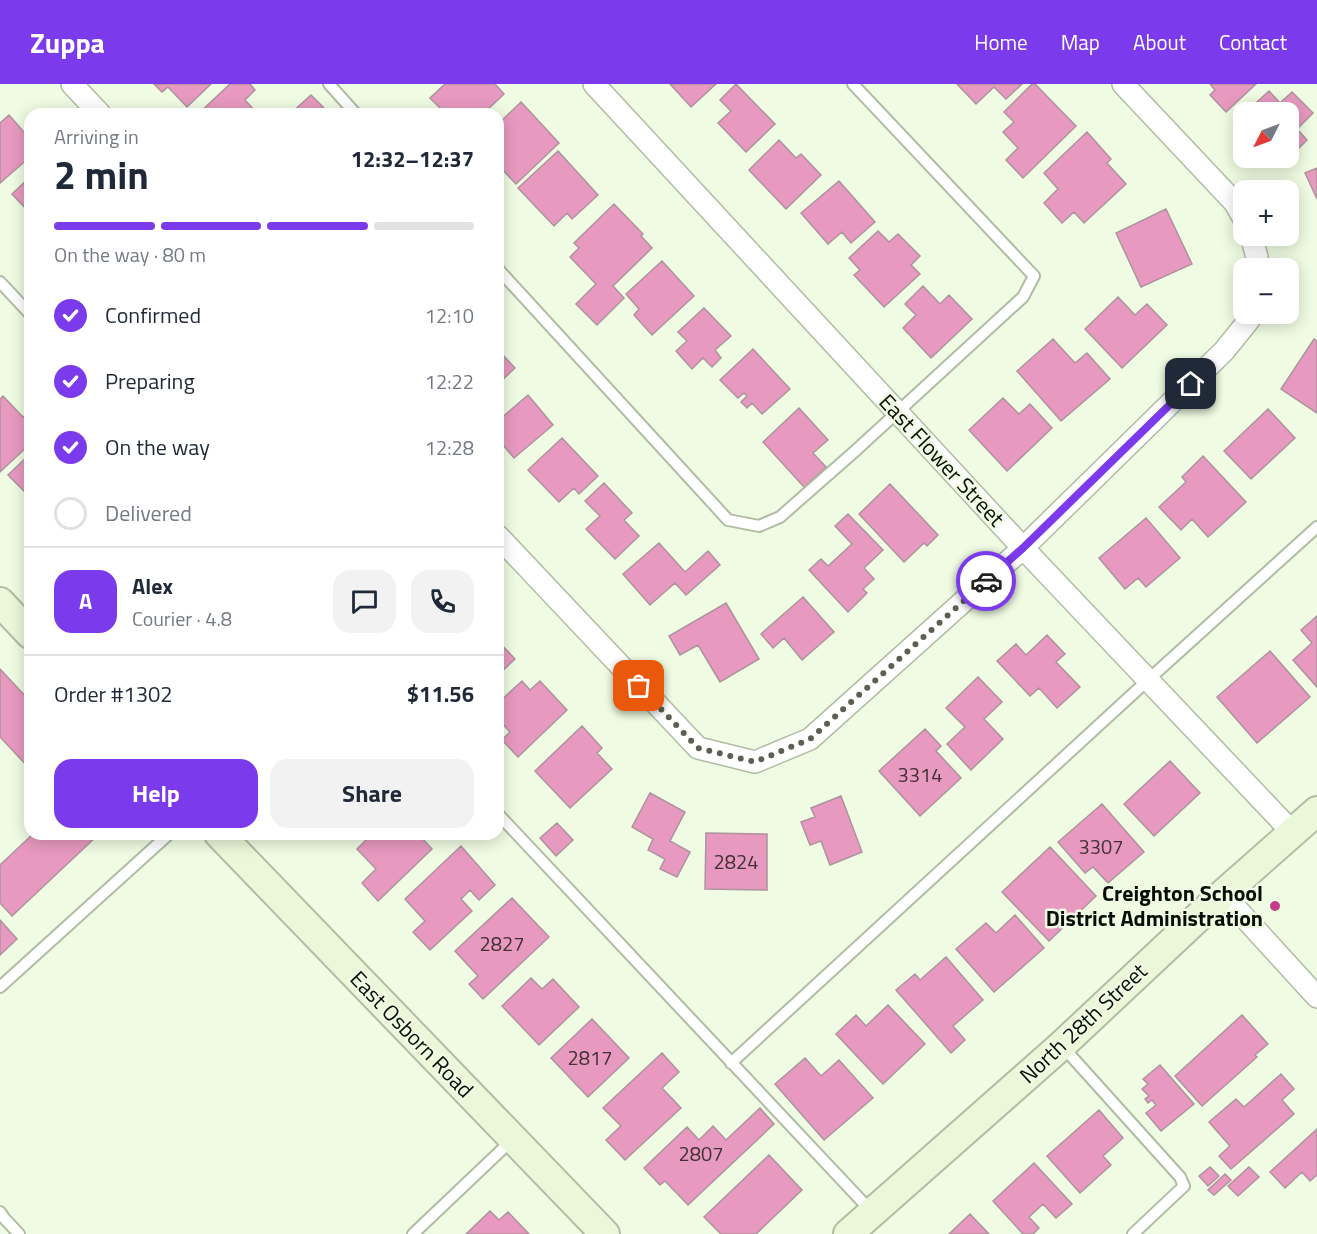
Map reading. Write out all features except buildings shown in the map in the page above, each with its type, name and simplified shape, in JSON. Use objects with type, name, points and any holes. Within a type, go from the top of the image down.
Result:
[{"type":"street","points":[[72,84],[94,108]]},
{"type":"street","name":"East Flower Street","points":[[594,84],[1023,548],[1293,833]]},
{"type":"street","points":[[1123,84],[1233,201]]},
{"type":"street","points":[[504,542],[698,748],[755,762],[810,739],[1023,548],[1224,351],[1246,324]]},
{"type":"street","points":[[0,602],[24,628]]},
{"type":"street","name":"North 28th Street","points":[[848,1234],[1062,1045],[1223,894],[1317,811]]},
{"type":"street","name":"East Osborn Road","points":[[225,840],[604,1234]]},
{"type":"street","points":[[1223,894],[1317,997]]},
{"type":"lane","points":[[329,84],[351,108]]},
{"type":"lane","points":[[504,276],[728,520],[759,526],[780,517],[854,453],[1023,297],[1034,276],[853,84]]},
{"type":"lane","points":[[0,282],[24,308]]},
{"type":"lane","points":[[731,1063],[1317,527]]},
{"type":"lane","points":[[504,820],[873,1213]]},
{"type":"lane","points":[[0,987],[162,840]]},
{"type":"lane","points":[[1062,1045],[1180,1177],[1184,1186],[1133,1234]]},
{"type":"lane","points":[[413,1234],[513,1139]]},
{"type":"lane","points":[[0,1212],[19,1234]]},
{"type":"way so far","points":[[639,686],[698,748],[755,762],[810,739],[986,581]]},
{"type":"place","name":"Creighton School District Administration","points":[[1275,906]]},
{"type":"route","points":[[986,581],[1023,548],[1191,384]]}]
